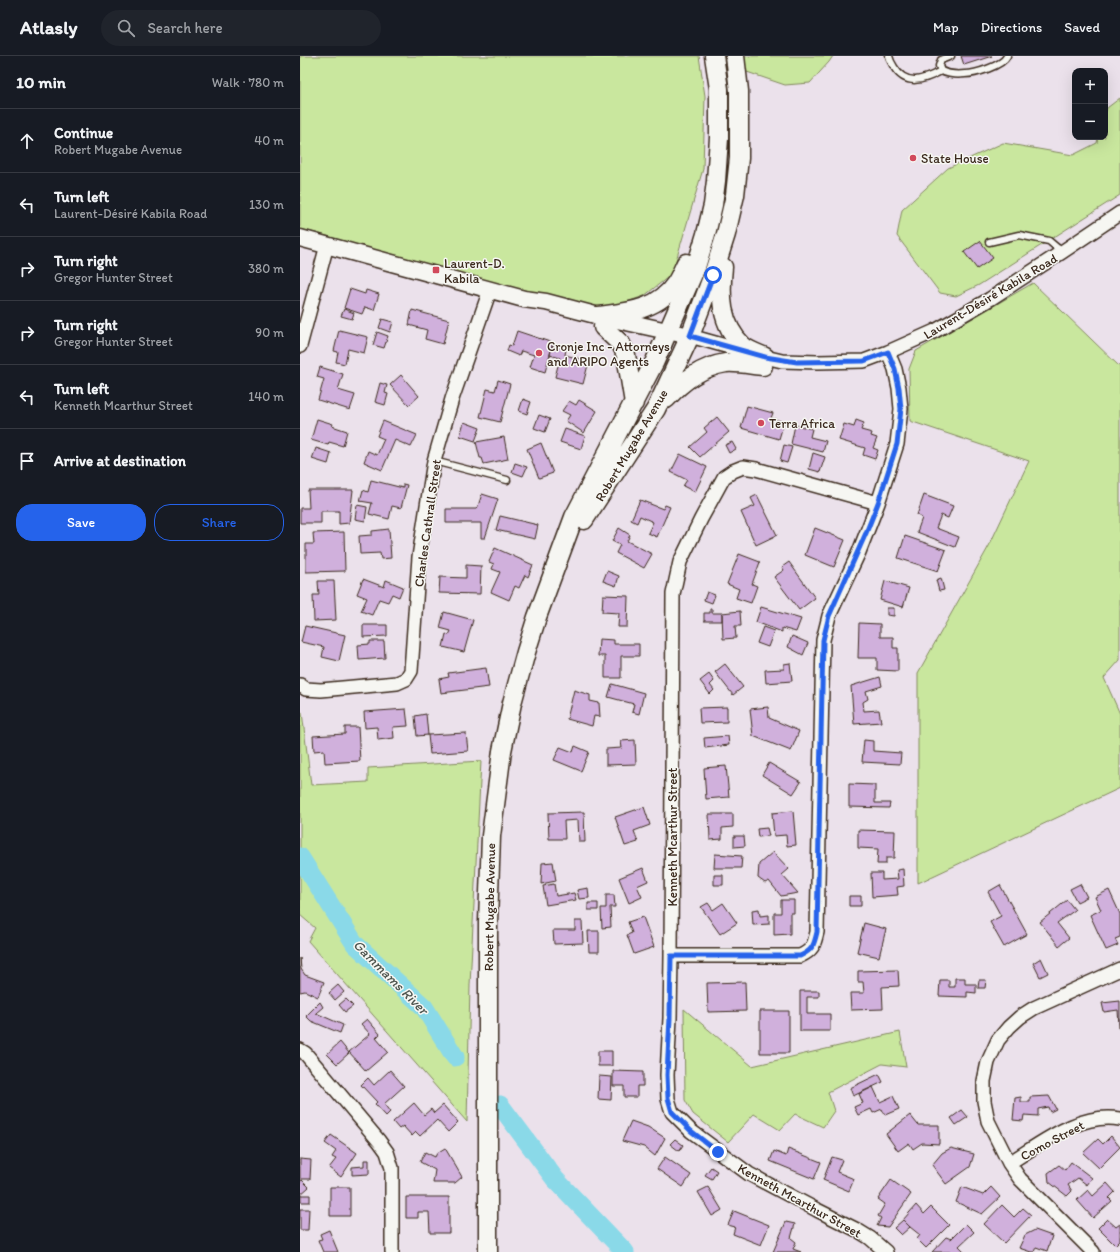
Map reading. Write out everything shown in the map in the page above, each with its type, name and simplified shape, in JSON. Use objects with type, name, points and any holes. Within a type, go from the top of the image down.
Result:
[{"type":"main road","name":"Robert Mugabe Avenue","points":[[488,1252],[488,922],[491,836],[502,751],[512,703],[528,645],[574,517],[634,403],[667,335],[698,261],[713,205],[716,181],[719,138],[719,89],[714,56]]},
{"type":"main road","name":"Robert Mugabe Avenue","points":[[554,571],[613,474],[656,409],[688,340],[713,275],[726,234],[735,195],[739,158],[739,91],[735,56]]},
{"type":"main road","points":[[634,403],[626,354],[621,344],[601,322],[646,307],[668,293],[677,282],[694,245],[716,181]]},
{"type":"main road","points":[[726,234],[721,283],[722,307],[725,318],[730,328],[744,346],[764,361]]},
{"type":"main road","points":[[656,409],[679,384],[693,374],[727,363],[764,361]]},
{"type":"street","name":"Laurent-Désiré Kabila Road","points":[[300,238],[524,299],[546,302],[601,322],[688,340],[764,361],[864,361],[934,331],[990,299],[1120,213]]},
{"type":"street","points":[[300,346],[327,245]]},
{"type":"street","name":"Charles Cathrall Street","points":[[300,685],[306,689],[321,690],[397,683],[406,679],[412,671],[419,557],[434,461],[452,399],[490,290]]},
{"type":"street","points":[[671,956],[800,956],[809,952],[815,943],[817,932],[823,640],[829,616],[859,552],[878,503],[897,444],[901,409],[899,388],[895,369],[888,352]]},
{"type":"street","name":"Kenneth Mcarthur Street","points":[[878,503],[756,469],[743,468],[732,471],[724,477],[680,562],[673,594],[671,956],[667,1075],[668,1098],[672,1112],[691,1131],[749,1174],[857,1230],[870,1238],[886,1252]]},
{"type":"street","points":[[1093,1252],[1020,1179],[1009,1163],[988,1121],[984,1101],[984,1081],[988,1062],[998,1040],[1020,1017],[1034,1008],[1120,969]]},
{"type":"street","points":[[300,1050],[305,1053],[338,1091],[379,1141],[386,1152],[392,1168],[392,1252]]},
{"type":"street","name":"Como Street","points":[[1009,1163],[1072,1126],[1090,1120],[1108,1118],[1120,1120]]},
{"type":"lane","points":[[889,56],[898,74],[907,80],[921,80],[941,71]]},
{"type":"lane","points":[[950,56],[941,60],[939,66],[941,71],[947,74],[966,74],[996,66],[1005,59],[1006,56]]},
{"type":"lane","points":[[989,242],[1019,235],[1049,241],[1062,252]]},
{"type":"lane","points":[[434,461],[507,480]]},
{"type":"green space","points":[[300,56],[699,56],[705,96],[703,169],[672,274],[644,296],[600,311],[490,290],[327,236],[300,229]]},
{"type":"green space","points":[[742,56],[833,56],[810,83],[785,85],[744,71]]},
{"type":"green space","points":[[1120,98],[1120,195],[979,285],[956,296],[940,293],[897,236],[902,210],[948,168],[1003,143],[1073,155],[1097,143],[1098,140],[1108,140],[1108,107]]},
{"type":"green space","points":[[1033,283],[1120,367],[1120,660],[1104,678],[1120,714],[1120,788],[918,883],[918,673],[989,546],[1029,461],[910,421],[909,369],[916,351]]},
{"type":"green space","points":[[300,712],[302,712],[311,785],[368,782],[368,768],[481,761],[470,985],[467,1122],[308,941],[315,928],[300,915]]},
{"type":"green space","points":[[684,1009],[752,1066],[900,1032],[906,1067],[882,1064],[828,1092],[834,1111],[823,1127],[795,1114],[780,1130],[754,1114],[728,1142],[693,1114],[685,1100]]},
{"type":"building","points":[[961,56],[992,56],[964,65]]},
{"type":"building","points":[[980,241],[993,258],[977,269],[964,252]]},
{"type":"building","points":[[350,289],[365,294],[366,290],[379,294],[374,310],[365,307],[362,314],[344,308]]},
{"type":"building","points":[[344,309],[354,313],[352,319],[341,316]]},
{"type":"building","points":[[412,310],[449,320],[443,344],[425,339],[427,330],[409,325]]},
{"type":"building","points":[[382,319],[393,322],[390,332],[379,328]]},
{"type":"building","points":[[339,330],[368,337],[364,353],[348,349],[345,364],[336,362],[338,352],[334,351]]},
{"type":"building","name":"Cronje Inc - Attorneys and ARIPO Agents","points":[[517,331],[553,343],[545,372],[530,367],[534,355],[521,351],[519,356],[507,351],[509,345],[512,346]]},
{"type":"building","points":[[377,332],[388,336],[384,348],[373,345]]},
{"type":"building","points":[[552,346],[566,349],[565,355],[589,361],[583,384],[555,377],[560,358],[550,355]]},
{"type":"building","points":[[320,367],[343,374],[338,390],[355,395],[350,410],[318,400],[324,379],[317,377]]},
{"type":"building","points":[[401,375],[419,396],[409,405],[390,385]]},
{"type":"building","points":[[498,380],[510,384],[500,422],[480,417],[487,389],[495,391]]},
{"type":"building","points":[[380,383],[387,385],[385,393],[388,394],[385,405],[375,402]]},
{"type":"building","points":[[523,399],[531,402],[527,414],[519,411]]},
{"type":"building","points":[[579,400],[597,411],[584,433],[566,421],[570,415],[562,411],[569,401],[576,405]]},
{"type":"building","points":[[747,406],[773,413],[771,418],[784,422],[779,439],[741,428]]},
{"type":"building","points":[[539,415],[550,419],[545,432],[534,428]]},
{"type":"building","points":[[717,417],[729,432],[700,457],[690,447],[707,432],[704,428]]},
{"type":"building","points":[[317,419],[333,424],[332,426],[347,431],[343,446],[329,442],[328,445],[311,440]]},
{"type":"building","points":[[856,420],[864,423],[861,430],[872,433],[871,436],[877,438],[873,448],[878,450],[875,459],[863,455],[865,448],[839,440],[844,424],[854,427]]},
{"type":"building","points":[[383,421],[417,435],[411,447],[395,440],[382,470],[364,462],[368,451],[377,455],[384,439],[377,436]]},
{"type":"building","points":[[464,422],[480,428],[475,441],[460,436]]},
{"type":"building","points":[[795,425],[812,429],[810,437],[826,441],[823,452],[791,444]]},
{"type":"building","points":[[565,429],[585,436],[581,449],[560,442]]},
{"type":"building","points":[[504,437],[508,459],[484,464],[482,458],[480,458],[476,442]]},
{"type":"building","points":[[732,442],[736,449],[729,453],[725,445]]},
{"type":"building","points":[[541,443],[553,473],[539,478],[527,449]]},
{"type":"building","points":[[784,445],[792,447],[787,463],[780,461]]},
{"type":"building","points":[[316,448],[331,453],[328,464],[312,459]]},
{"type":"building","points":[[813,453],[825,457],[820,472],[809,469]]},
{"type":"building","points":[[680,454],[707,467],[695,492],[683,486],[687,480],[671,472]]},
{"type":"building","points":[[515,463],[527,467],[523,476],[512,472]]},
{"type":"building","points":[[371,480],[403,488],[403,484],[407,485],[401,508],[392,506],[389,519],[369,514],[372,503],[360,501],[363,490],[368,492]]},
{"type":"building","points":[[308,490],[353,490],[349,523],[339,524],[339,511],[321,511],[321,523],[300,523],[300,508],[309,508]]},
{"type":"building","points":[[482,494],[498,499],[485,538],[481,538],[481,523],[446,523],[446,509],[477,509]]},
{"type":"building","points":[[757,495],[777,535],[756,545],[741,512],[755,506],[751,498]]},
{"type":"building","points":[[924,495],[953,506],[948,518],[941,515],[936,528],[959,537],[955,547],[917,532],[922,518],[917,515]]},
{"type":"building","points":[[640,500],[663,509],[665,505],[670,507],[657,537],[648,533],[653,522],[640,516],[637,523],[631,520]]},
{"type":"building","points":[[357,505],[367,507],[365,521],[355,519]]},
{"type":"building","points":[[500,516],[538,525],[535,539],[496,530]]},
{"type":"building","points":[[619,528],[630,535],[627,541],[652,554],[644,568],[616,553],[620,545],[612,541]]},
{"type":"building","points":[[815,528],[845,540],[834,567],[805,555]]},
{"type":"building","points":[[389,529],[391,558],[381,559],[380,553],[360,554],[359,536],[372,535],[372,531]]},
{"type":"building","points":[[344,532],[345,571],[306,572],[306,544],[314,544],[313,533]]},
{"type":"building","points":[[905,536],[946,550],[938,571],[898,558]]},
{"type":"building","points":[[495,548],[533,565],[528,577],[525,575],[519,588],[515,586],[509,600],[491,592],[500,572],[492,569],[494,564],[489,562]]},
{"type":"building","points":[[739,554],[760,562],[752,584],[757,586],[751,603],[736,598],[739,589],[727,584]]},
{"type":"building","points":[[789,562],[815,598],[799,610],[774,577],[784,570],[782,567]]},
{"type":"building","points":[[466,565],[481,566],[480,594],[439,593],[440,577],[466,578]]},
{"type":"building","points":[[607,571],[619,576],[616,586],[603,581]]},
{"type":"building","points":[[941,578],[944,590],[939,591],[936,580]]},
{"type":"building","points":[[363,579],[384,587],[386,580],[403,587],[399,597],[392,594],[388,602],[379,599],[372,615],[361,611],[367,598],[357,594]]},
{"type":"building","points":[[318,581],[334,581],[336,620],[314,621],[313,595],[319,595]]},
{"type":"building","points":[[885,581],[909,588],[903,607],[880,600]]},
{"type":"building","points":[[707,592],[715,595],[712,603],[704,600]]},
{"type":"building","points":[[603,595],[628,596],[627,627],[618,627],[619,613],[602,612]]},
{"type":"building","points":[[761,607],[801,619],[796,632],[782,628],[782,632],[756,622]]},
{"type":"building","points":[[887,608],[894,608],[894,616],[887,615]]},
{"type":"building","points":[[710,609],[712,609],[712,613],[722,613],[722,621],[704,621],[704,613],[710,613]]},
{"type":"building","points":[[740,611],[741,626],[735,626],[736,638],[723,639],[722,613]]},
{"type":"building","points":[[444,612],[473,620],[464,652],[443,647],[446,634],[449,635],[451,631],[440,628]]},
{"type":"building","points":[[859,623],[880,624],[880,637],[893,637],[893,648],[898,648],[898,671],[877,670],[877,658],[858,658]]},
{"type":"building","points":[[363,625],[387,625],[387,636],[363,637]]},
{"type":"building","points":[[305,626],[345,635],[339,661],[322,657],[324,647],[301,642]]},
{"type":"building","points":[[763,627],[774,631],[768,647],[757,643]]},
{"type":"building","points":[[792,636],[808,643],[803,655],[788,647]]},
{"type":"building","points":[[599,639],[614,640],[614,644],[639,644],[639,656],[621,656],[621,678],[605,678],[605,656],[598,656]]},
{"type":"building","points":[[370,641],[384,641],[385,658],[359,660],[358,645],[370,644]]},
{"type":"building","points":[[790,663],[792,681],[766,683],[765,670],[784,669],[784,664]]},
{"type":"building","points":[[725,664],[743,687],[733,695],[715,672]]},
{"type":"building","points":[[486,668],[489,687],[441,693],[439,679],[449,677],[448,673]]},
{"type":"building","points":[[709,674],[714,681],[710,685],[714,690],[710,694],[700,681]]},
{"type":"building","points":[[880,677],[882,686],[866,691],[868,699],[863,702],[864,711],[879,710],[881,722],[854,724],[851,686]]},
{"type":"building","points":[[612,684],[644,693],[639,714],[632,712],[634,704],[608,697]]},
{"type":"building","points":[[574,690],[590,695],[590,701],[599,703],[600,717],[594,716],[592,726],[567,719]]},
{"type":"building","points":[[727,707],[727,722],[700,723],[699,708]]},
{"type":"building","points":[[768,707],[769,718],[799,731],[791,751],[753,736],[750,709]]},
{"type":"building","points":[[406,709],[408,726],[393,727],[394,738],[378,740],[377,727],[365,728],[364,712]]},
{"type":"building","points":[[426,714],[428,735],[417,736],[415,716]]},
{"type":"building","points":[[345,727],[358,727],[360,761],[325,763],[324,750],[314,751],[313,736],[345,734]]},
{"type":"building","points":[[466,733],[468,751],[430,754],[428,735]]},
{"type":"building","points":[[728,736],[729,745],[705,748],[704,738]]},
{"type":"building","points":[[635,740],[636,764],[606,765],[606,749],[622,748],[621,741]]},
{"type":"building","points":[[864,740],[873,741],[873,751],[901,753],[900,764],[862,762]]},
{"type":"building","points":[[575,746],[589,752],[581,771],[554,760],[560,747],[573,752]]},
{"type":"building","points":[[769,763],[801,782],[793,794],[762,775]]},
{"type":"building","points":[[726,766],[729,797],[706,799],[704,768]]},
{"type":"building","points":[[849,784],[875,785],[875,803],[890,803],[889,808],[849,807]]},
{"type":"building","points":[[644,807],[650,825],[634,831],[638,842],[625,846],[615,817]]},
{"type":"building","points":[[793,811],[796,845],[787,846],[786,835],[774,836],[772,813]]},
{"type":"building","points":[[584,812],[585,842],[579,842],[578,820],[564,821],[565,839],[549,839],[548,813]]},
{"type":"building","points":[[709,814],[733,814],[733,827],[722,828],[722,839],[710,840]]},
{"type":"building","points":[[767,828],[769,836],[758,837],[757,829]]},
{"type":"building","points":[[858,830],[895,831],[894,858],[886,858],[886,864],[877,864],[878,849],[858,848]]},
{"type":"building","points":[[734,836],[744,836],[745,846],[734,847]]},
{"type":"building","points":[[773,852],[789,869],[782,875],[798,893],[781,896],[769,881],[765,883],[758,878],[759,864]]},
{"type":"building","points":[[715,854],[742,856],[741,868],[714,868]]},
{"type":"building","points":[[553,862],[556,881],[541,884],[542,863]]},
{"type":"building","points":[[643,868],[648,881],[637,886],[642,897],[629,903],[619,878]]},
{"type":"building","points":[[903,869],[904,886],[897,887],[898,895],[872,897],[871,873],[882,873],[882,880],[898,879],[897,870]]},
{"type":"building","points":[[714,875],[723,875],[723,885],[714,885]]},
{"type":"building","points":[[554,884],[556,896],[574,893],[576,900],[546,905],[543,886]]},
{"type":"building","points":[[1080,884],[1087,897],[1077,902],[1070,889]]},
{"type":"building","points":[[1000,885],[1027,934],[1004,947],[990,922],[1001,916],[988,892]]},
{"type":"building","points":[[588,888],[589,898],[579,899],[577,890]]},
{"type":"building","points":[[1109,890],[1120,914],[1120,937],[1115,939],[1118,945],[1106,950],[1090,915],[1101,910],[1095,897]]},
{"type":"building","points":[[606,895],[614,895],[615,907],[610,907],[611,927],[602,928],[601,908],[606,908]]},
{"type":"building","points":[[849,896],[861,896],[861,906],[849,906]]},
{"type":"building","points":[[781,900],[794,900],[794,913],[790,913],[790,934],[774,935],[774,913],[781,913]]},
{"type":"building","points":[[1067,900],[1075,910],[1057,923],[1069,938],[1059,946],[1040,922]]},
{"type":"building","points":[[588,903],[598,903],[598,910],[588,910]]},
{"type":"building","points":[[708,903],[713,910],[723,903],[737,923],[720,934],[701,907]]},
{"type":"building","points":[[759,909],[760,916],[769,915],[769,924],[753,925],[752,910]]},
{"type":"building","points":[[643,917],[654,947],[634,954],[627,935],[632,933],[628,922]]},
{"type":"building","points":[[575,921],[582,921],[583,943],[554,944],[553,930],[575,930]]},
{"type":"building","points":[[864,923],[886,929],[879,957],[857,952]]},
{"type":"building","points":[[588,931],[599,931],[599,952],[589,952]]},
{"type":"building","points":[[300,958],[301,969],[305,975],[324,982],[318,997],[305,991],[300,992]]},
{"type":"building","points":[[1041,958],[1048,973],[1040,977],[1033,963]]},
{"type":"building","points":[[898,970],[899,986],[882,987],[883,1009],[851,1010],[850,993],[864,993],[863,982],[858,982],[858,971]]},
{"type":"building","points":[[955,978],[965,978],[965,984],[976,984],[976,993],[967,992],[967,997],[939,996],[940,980],[949,980],[949,987],[955,987]]},
{"type":"building","points":[[979,980],[986,980],[985,988],[978,988]]},
{"type":"building","points":[[745,982],[746,1011],[708,1012],[707,983]]},
{"type":"building","points":[[338,985],[344,992],[335,1000],[329,993]]},
{"type":"building","points":[[800,991],[819,991],[819,997],[807,997],[807,1014],[830,1014],[830,1031],[800,1031]]},
{"type":"building","points":[[346,999],[353,1006],[345,1012],[339,1005]]},
{"type":"building","points":[[1120,1001],[1119,1027],[1118,1010],[1104,1012],[1102,1003]]},
{"type":"building","points":[[320,1002],[323,1007],[316,1013],[343,1025],[340,1033],[311,1021],[306,1016]]},
{"type":"building","points":[[760,1011],[789,1011],[789,1053],[760,1053]]},
{"type":"building","points":[[367,1019],[380,1034],[376,1038],[388,1052],[366,1071],[349,1052],[370,1034],[361,1024]]},
{"type":"building","points":[[340,1042],[349,1053],[337,1064],[327,1054]]},
{"type":"building","points":[[598,1051],[612,1051],[612,1066],[598,1066]]},
{"type":"building","points":[[390,1070],[404,1086],[384,1104],[390,1112],[386,1116],[375,1104],[377,1102],[361,1085],[368,1078],[374,1085]]},
{"type":"building","points":[[613,1071],[643,1072],[643,1086],[637,1086],[637,1097],[624,1097],[624,1086],[613,1086]]},
{"type":"building","points":[[879,1074],[883,1082],[853,1096],[850,1088]]},
{"type":"building","points":[[599,1076],[612,1077],[611,1100],[598,1099]]},
{"type":"building","points":[[873,1087],[880,1102],[893,1096],[899,1109],[885,1115],[882,1109],[873,1113],[871,1109],[858,1115],[854,1107],[863,1103],[859,1094]]},
{"type":"building","points":[[1049,1096],[1056,1109],[1050,1112],[1048,1107],[1038,1109],[1038,1116],[1024,1115],[1023,1121],[1013,1120],[1015,1098],[1021,1097],[1021,1102],[1030,1102],[1030,1097]]},
{"type":"building","points":[[414,1103],[424,1115],[431,1109],[434,1113],[443,1105],[458,1122],[448,1132],[437,1120],[420,1136],[416,1132],[412,1136],[403,1126],[399,1129],[393,1122]]},
{"type":"building","points":[[962,1110],[968,1117],[956,1125],[951,1118]]},
{"type":"building","points":[[910,1115],[918,1125],[939,1125],[939,1144],[922,1143],[913,1149],[909,1143],[898,1151],[886,1134]]},
{"type":"building","points":[[631,1121],[648,1127],[665,1138],[655,1156],[644,1147],[622,1141]]},
{"type":"building","points":[[331,1135],[357,1153],[341,1177],[329,1168],[336,1159],[332,1157],[336,1151],[325,1143]]},
{"type":"building","points":[[1111,1136],[1120,1147],[1099,1168],[1083,1153],[1098,1139],[1103,1144]]},
{"type":"building","points":[[675,1139],[683,1145],[679,1151],[670,1144]]},
{"type":"building","points":[[445,1148],[462,1177],[455,1183],[433,1183],[435,1170],[420,1162],[425,1152],[435,1157],[437,1153]]},
{"type":"building","points":[[951,1148],[974,1154],[970,1167],[946,1184],[932,1165],[942,1153]]},
{"type":"building","points":[[788,1149],[821,1162],[814,1179],[770,1161],[774,1151],[786,1156]]},
{"type":"building","points":[[665,1157],[691,1175],[683,1187],[657,1169]]},
{"type":"building","points":[[832,1157],[842,1160],[837,1172],[854,1179],[849,1191],[823,1180]]},
{"type":"building","points":[[300,1159],[311,1160],[310,1179],[300,1179]]},
{"type":"building","points":[[364,1160],[369,1160],[369,1174],[352,1175],[352,1167],[364,1166]]},
{"type":"building","points":[[1071,1162],[1092,1178],[1087,1185],[1078,1178],[1068,1185],[1072,1191],[1067,1196],[1049,1182],[1048,1173],[1059,1165],[1065,1170]]},
{"type":"building","points":[[711,1167],[717,1171],[712,1179],[705,1175]]},
{"type":"building","points":[[302,1180],[309,1187],[300,1195],[300,1182]]},
{"type":"building","points":[[891,1180],[911,1194],[888,1227],[877,1226],[881,1218],[878,1216],[885,1204],[878,1199]]},
{"type":"building","points":[[1107,1183],[1115,1192],[1109,1198],[1112,1201],[1093,1218],[1077,1200],[1088,1190],[1093,1196]]},
{"type":"building","points":[[330,1187],[350,1187],[350,1216],[330,1216]]},
{"type":"building","points":[[708,1187],[722,1210],[712,1216],[698,1192]]},
{"type":"building","points":[[962,1187],[983,1195],[991,1187],[1000,1197],[982,1214],[956,1202]]},
{"type":"building","points":[[301,1195],[310,1195],[310,1202],[301,1202]]},
{"type":"building","points":[[406,1197],[449,1197],[449,1233],[430,1233],[429,1212],[418,1212],[418,1218],[406,1218]]},
{"type":"building","points":[[916,1205],[924,1214],[931,1207],[949,1225],[926,1248],[917,1239],[920,1235],[903,1220]]},
{"type":"building","points":[[1002,1205],[1014,1217],[1023,1208],[1031,1215],[1004,1243],[984,1224]]},
{"type":"building","points":[[300,1209],[309,1209],[308,1230],[300,1230]]},
{"type":"building","points":[[734,1211],[769,1225],[761,1245],[733,1234],[735,1227],[728,1225]]},
{"type":"building","points":[[1107,1219],[1116,1227],[1120,1224],[1120,1240],[1115,1245],[1098,1228]]},
{"type":"building","points":[[903,1220],[910,1227],[901,1235],[894,1228]]},
{"type":"building","points":[[786,1222],[795,1224],[791,1238],[796,1242],[793,1249],[801,1252],[773,1252]]},
{"type":"building","points":[[966,1224],[974,1232],[959,1246],[965,1252],[932,1252],[946,1237],[951,1239]]},
{"type":"building","points":[[329,1230],[338,1252],[323,1252],[318,1240],[322,1239],[320,1234]]},
{"type":"building","points":[[1035,1230],[1052,1236],[1047,1251],[1036,1247],[1034,1252],[1019,1248],[1025,1235]]},
{"type":"waterway","name":"Gammams River","points":[[300,857],[355,944],[424,1007],[455,1057]]},
{"type":"waterway","name":"Gammams River","points":[[500,1105],[555,1179],[625,1252]]},
{"type":"place","name":"State House","points":[[913,158]]},
{"type":"place","name":"Laurent-D. Kabila","points":[[436,270]]},
{"type":"place","name":"Cronje Inc - Attorneys and ARIPO Agents","points":[[539,353]]},
{"type":"place","name":"Terra Africa","points":[[761,423]]},
{"type":"route","points":[[713,275],[690,336],[782,361],[864,361],[888,352],[895,369],[901,409],[897,444],[878,503],[859,552],[829,616],[823,640],[817,932],[815,943],[809,952],[800,956],[671,956],[667,1075],[668,1098],[672,1112],[680,1121],[718,1152]]}]
